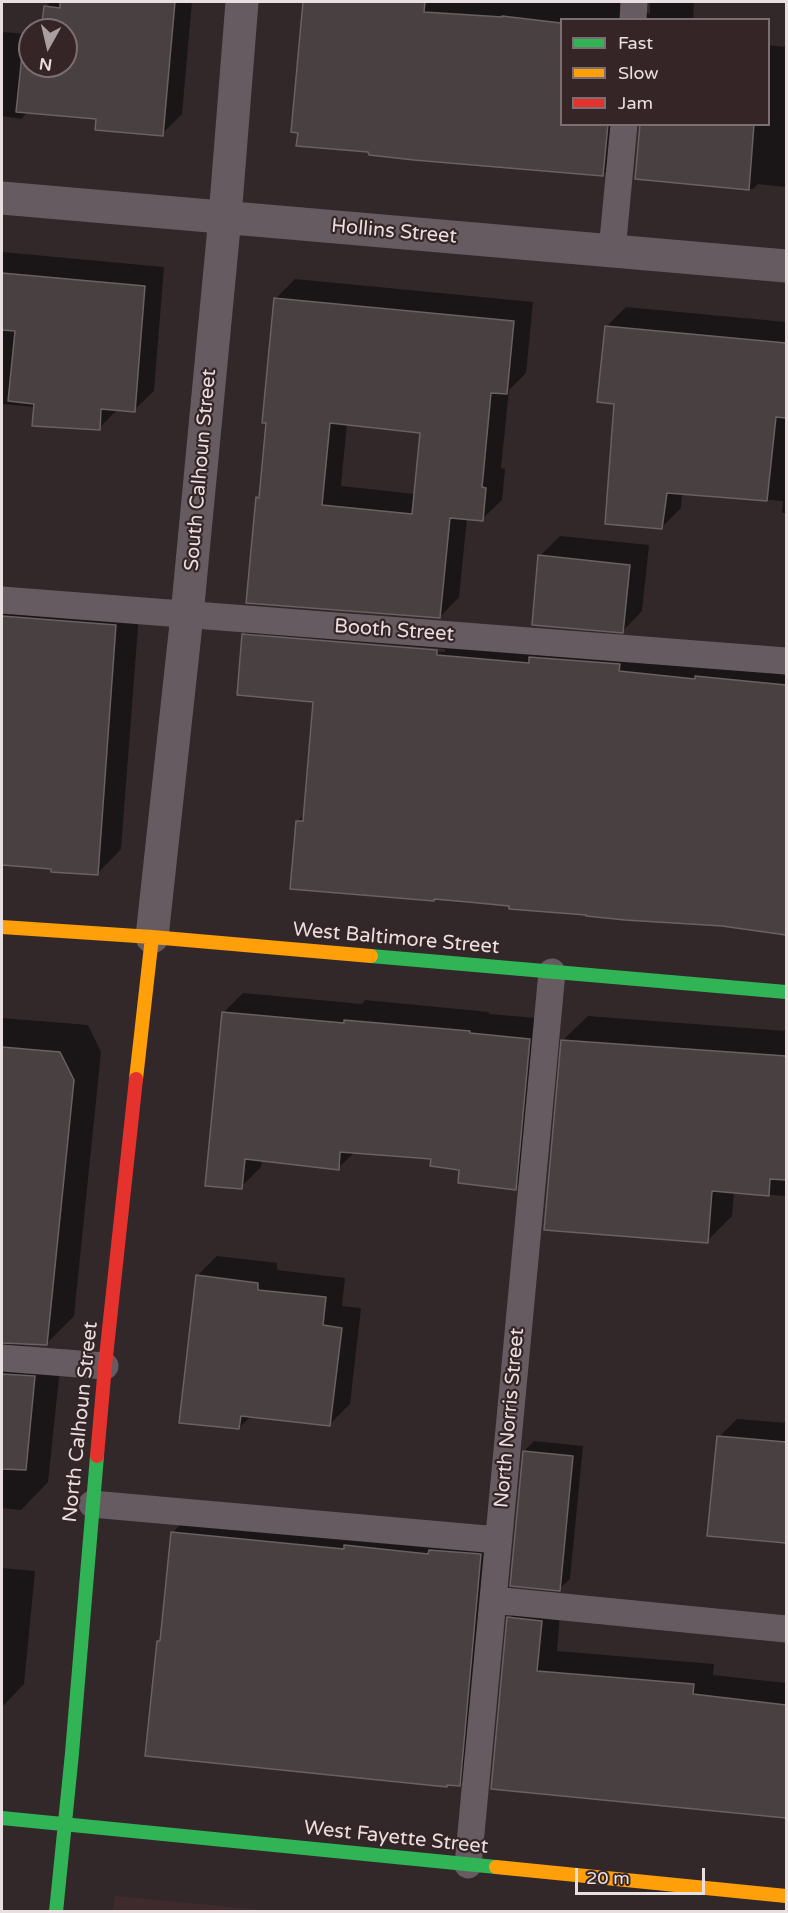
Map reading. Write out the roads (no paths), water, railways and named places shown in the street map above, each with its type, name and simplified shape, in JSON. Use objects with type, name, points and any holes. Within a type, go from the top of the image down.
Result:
[{"type":"street","name":"South Calhoun Street","points":[[152,937],[187,615],[225,217],[242,2]]},
{"type":"street","name":"Hollins Street","points":[[2,198],[786,266]]},
{"type":"street","name":"West Baltimore Street","points":[[2,927],[152,937],[786,992]]},
{"type":"street","name":"North Calhoun Street","points":[[56,1911],[105,1366],[152,937]]},
{"type":"street","name":"West Fayette Street","points":[[2,1818],[786,1896]]},
{"type":"lane","points":[[633,18],[634,2]]},
{"type":"lane","points":[[612,251],[624,126]]},
{"type":"lane","name":"Booth Street","points":[[2,600],[786,661]]},
{"type":"lane","name":"North Norris Street","points":[[468,1865],[552,972]]},
{"type":"lane","points":[[2,1358],[105,1366]]},
{"type":"lane","points":[[92,1504],[498,1540]]},
{"type":"lane","points":[[493,1600],[786,1629]]}]
